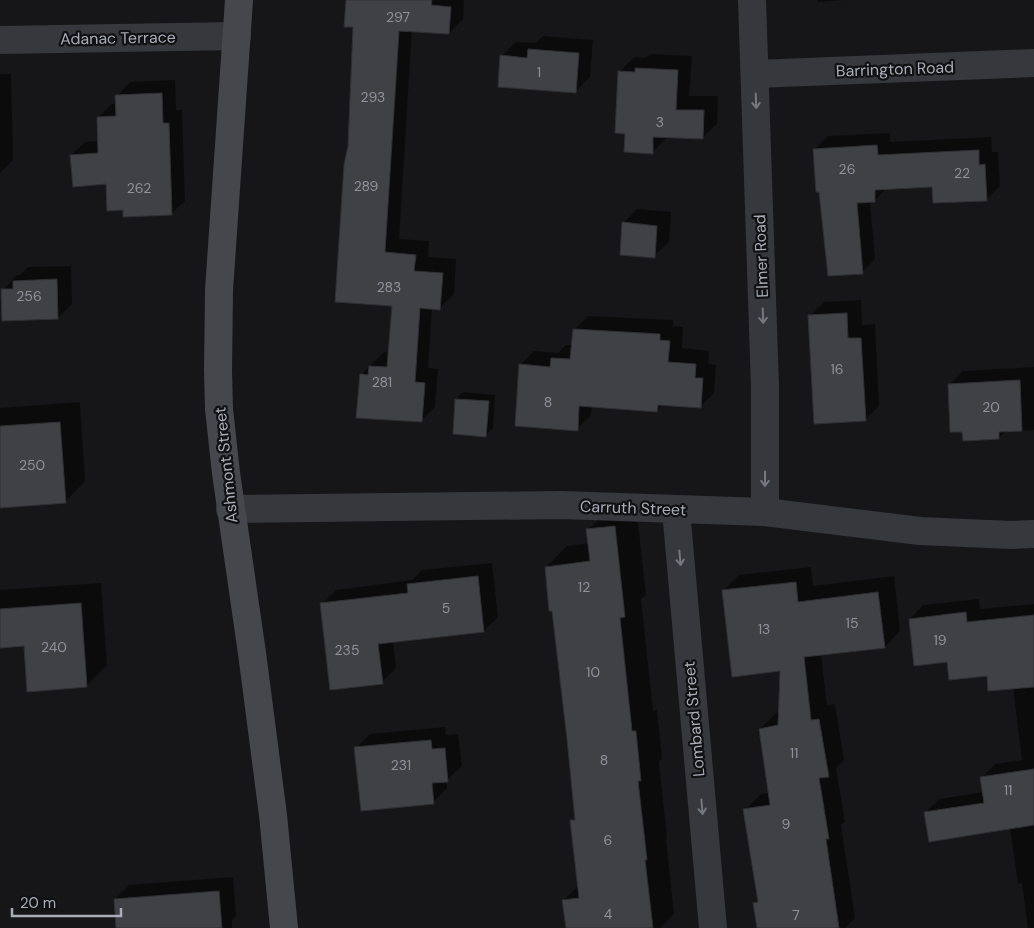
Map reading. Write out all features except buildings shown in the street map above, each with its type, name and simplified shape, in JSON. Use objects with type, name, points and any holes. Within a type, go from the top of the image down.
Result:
[{"type":"main road","name":"Ashmont Street","points":[[239,0],[219,282],[219,409],[230,509],[252,654],[273,815],[284,928]]},
{"type":"street","name":"Elmer Road","points":[[752,0],[765,388],[765,512]]},
{"type":"street","name":"Adanac Terrace","points":[[0,40],[236,36]]},
{"type":"street","name":"Barrington Road","points":[[755,74],[1034,63]]},
{"type":"street","name":"Carruth Street","points":[[230,509],[561,505],[765,512],[920,531],[1011,535],[1034,534]]},
{"type":"street","name":"Lombard Street","points":[[676,510],[712,928]]}]
